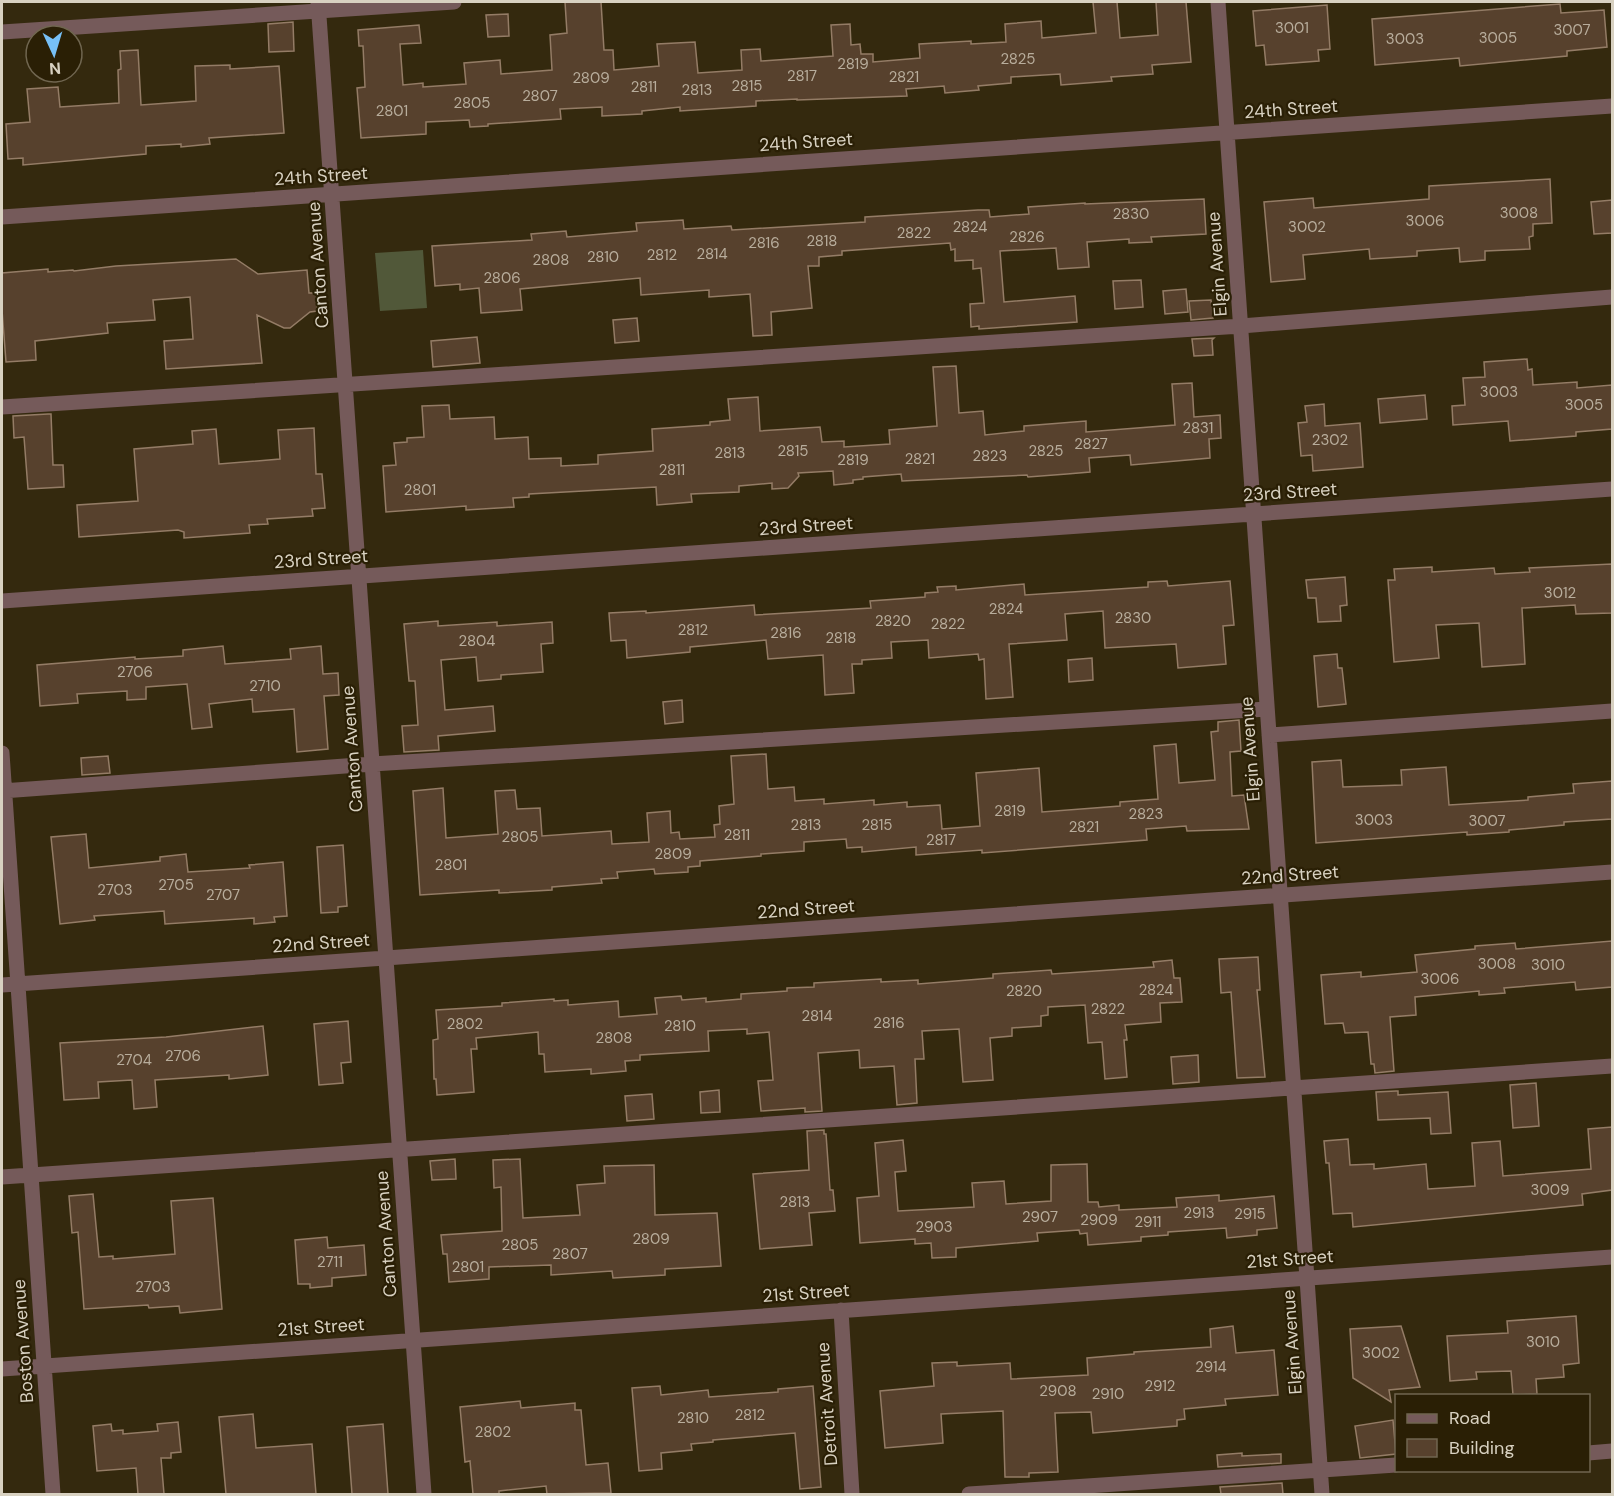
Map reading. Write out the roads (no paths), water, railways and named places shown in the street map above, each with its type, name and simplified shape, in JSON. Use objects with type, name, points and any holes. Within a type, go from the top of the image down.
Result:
[{"type":"street","points":[[2,32],[319,6],[454,2]]},
{"type":"street","name":"Elgin Avenue","points":[[1218,2],[1322,1494]]},
{"type":"street","name":"Canton Avenue","points":[[319,6],[424,1494]]},
{"type":"street","name":"24th Street","points":[[2,217],[1612,106]]},
{"type":"street","points":[[2,407],[1240,326],[1612,297]]},
{"type":"street","name":"23rd Street","points":[[2,601],[1612,489]]},
{"type":"street","points":[[3,791],[372,764],[1267,709]]},
{"type":"street","points":[[1269,735],[1612,711]]},
{"type":"street","name":"Boston Avenue","points":[[2,753],[53,1494]]},
{"type":"street","name":"22nd Street","points":[[2,985],[1612,872]]},
{"type":"street","points":[[2,1177],[1612,1066]]},
{"type":"street","name":"21st Street","points":[[2,1369],[1612,1257]]},
{"type":"street","name":"Detroit Avenue","points":[[841,1310],[852,1494]]},
{"type":"street","points":[[1590,1453],[1612,1451]]},
{"type":"street","points":[[969,1494],[1395,1465]]}]
